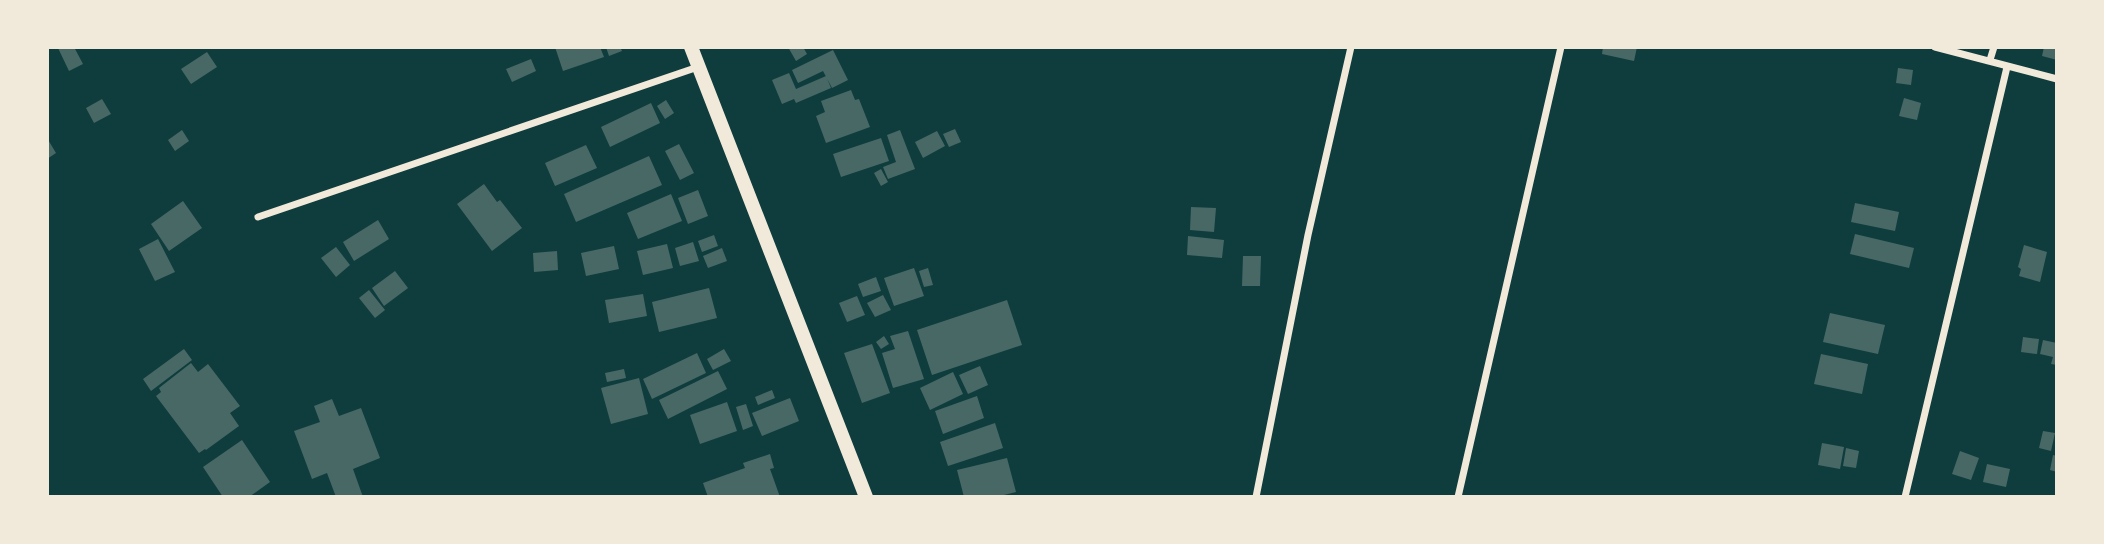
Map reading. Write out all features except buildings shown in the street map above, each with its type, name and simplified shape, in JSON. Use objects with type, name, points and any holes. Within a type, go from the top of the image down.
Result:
[{"type":"main road","points":[[691,47],[866,497]]},
{"type":"street","points":[[1256,497],[1308,235],[1351,47]]},
{"type":"street","points":[[1458,497],[1561,47]]},
{"type":"street","points":[[1935,47],[2057,79]]},
{"type":"street","points":[[1990,60],[1994,47]]},
{"type":"street","points":[[258,217],[698,67]]},
{"type":"street","points":[[1905,497],[2007,67]]}]
